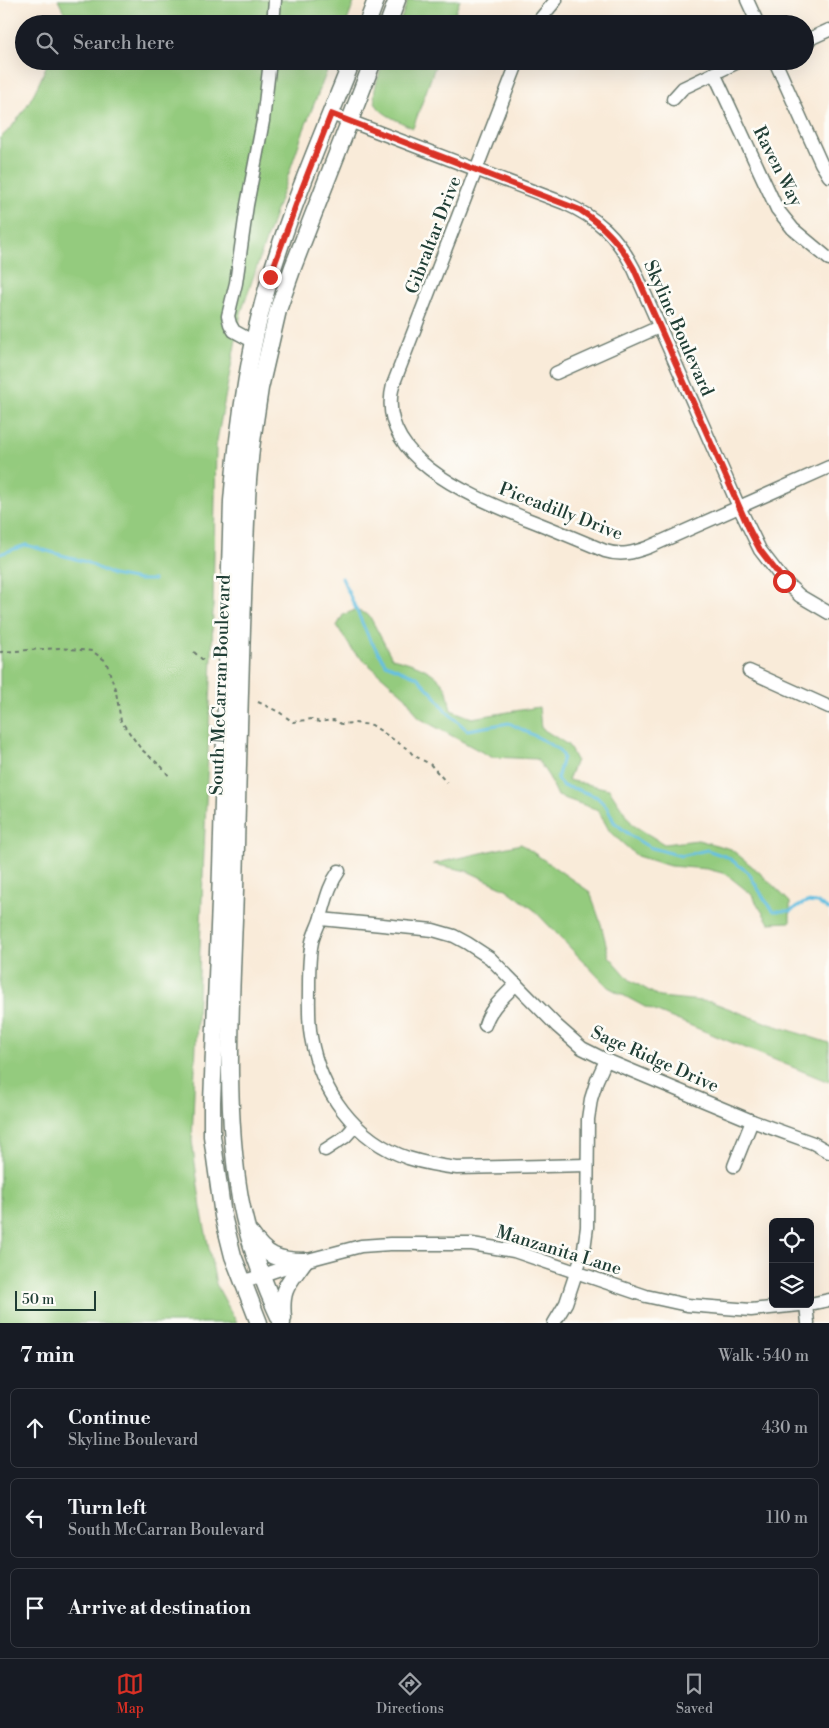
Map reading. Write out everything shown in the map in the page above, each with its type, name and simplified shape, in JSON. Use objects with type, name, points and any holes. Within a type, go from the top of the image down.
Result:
[{"type":"main road","points":[[370,15],[376,0]]},
{"type":"main road","points":[[391,15],[397,0]]},
{"type":"main road","name":"South McCarran Boulevard","points":[[259,1323],[233,1256],[222,1216],[212,1136],[232,501],[242,402],[270,277],[297,200],[348,70]]},
{"type":"main road","name":"South McCarran Boulevard","points":[[283,1323],[270,1297],[248,1231],[241,1200],[233,1146],[231,991],[245,537],[250,448],[260,388],[278,310],[370,70]]},
{"type":"main road","points":[[248,1231],[257,1244],[270,1254],[287,1261],[304,1261]]},
{"type":"main road","points":[[283,1323],[281,1303],[285,1287],[304,1261]]},
{"type":"street","points":[[274,15],[275,0]]},
{"type":"street","points":[[544,15],[556,0]]},
{"type":"street","points":[[747,0],[754,15]]},
{"type":"street","points":[[814,37],[829,30]]},
{"type":"street","points":[[254,342],[234,331],[228,316],[236,283],[247,205],[263,121],[269,70]]},
{"type":"street","name":"Gibraltar Drive","points":[[393,422],[390,403],[393,385],[515,70]]},
{"type":"street","points":[[673,99],[683,88],[720,70]]},
{"type":"street","points":[[779,70],[821,163],[829,176]]},
{"type":"street","name":"Raven Way","points":[[714,73],[777,209],[793,229],[829,260]]},
{"type":"street","name":"Skyline Boulevard","points":[[331,114],[580,210],[604,227],[616,239],[634,269],[739,507],[760,550],[784,581],[800,596],[829,613]]},
{"type":"street","points":[[556,373],[659,327]]},
{"type":"street","name":"Piccadilly Drive","points":[[393,422],[397,431],[412,451],[425,464],[461,490],[614,554],[639,551],[829,467]]},
{"type":"street","points":[[749,671],[829,707]]},
{"type":"street","points":[[339,871],[330,886],[310,949],[308,1015],[315,1057],[325,1084],[343,1112],[355,1126],[391,1150],[407,1158],[436,1165],[457,1168],[588,1165]]},
{"type":"street","name":"Sage Ridge Drive","points":[[321,919],[422,928],[454,936],[490,958],[568,1037],[582,1048],[606,1060],[752,1121],[813,1143],[829,1152]]},
{"type":"street","points":[[485,1026],[488,1015],[494,1006],[516,984]]},
{"type":"street","points":[[554,1323],[566,1302],[584,1249],[587,1227],[588,1119],[597,1080],[606,1060]]},
{"type":"street","points":[[734,1166],[752,1121]]},
{"type":"street","points":[[325,1150],[345,1137],[355,1126]]},
{"type":"street","name":"Manzanita Lane","points":[[242,1282],[304,1261],[348,1249],[376,1245],[472,1244],[514,1251],[646,1296],[687,1305],[751,1310],[770,1308]]},
{"type":"street","name":"Manzanita Lane","points":[[814,1303],[829,1300]]},
{"type":"street","points":[[808,1323],[809,1308]]},
{"type":"path","points":[[0,652],[59,648],[92,651],[106,661],[116,692],[121,721],[141,749],[162,767],[169,776]]},
{"type":"path","points":[[194,652],[205,662]]},
{"type":"path","points":[[258,702],[279,712],[293,722],[312,719],[319,722],[334,720],[341,724],[372,725],[411,751],[413,755],[430,764],[447,783]]},
{"type":"green space","points":[[58,0],[355,0],[349,15],[65,14]]},
{"type":"green space","points":[[408,0],[460,0],[454,15],[402,15]]},
{"type":"green space","points":[[45,70],[327,70],[303,132],[241,313],[216,446],[212,658],[192,1141],[201,1208],[216,1284],[237,1323],[0,1323],[0,138],[22,113],[40,82]]},
{"type":"green space","points":[[381,70],[434,70],[413,128],[380,110],[376,104],[374,97]]},
{"type":"green space","points":[[355,610],[369,615],[392,658],[424,668],[443,684],[447,691],[451,710],[472,718],[539,707],[541,728],[568,745],[576,760],[568,780],[609,789],[633,825],[664,844],[698,840],[731,849],[759,872],[790,902],[790,922],[769,923],[751,894],[726,874],[707,869],[670,866],[637,856],[610,832],[598,810],[558,796],[549,777],[537,759],[491,757],[419,718],[406,697],[353,651],[337,626],[343,615]]},
{"type":"green space","points":[[521,844],[590,892],[609,956],[630,980],[660,997],[712,1002],[767,1023],[829,1043],[829,1082],[645,1007],[608,987],[533,909],[506,889],[467,871],[433,864]]},
{"type":"waterway","points":[[0,554],[26,545],[86,562],[112,575],[139,580],[154,580]]},
{"type":"waterway","points":[[342,578],[369,638],[386,664],[417,677],[446,711],[467,730],[509,723],[541,739],[559,750],[563,757],[557,779],[563,786],[597,797],[607,807],[614,822],[631,836],[649,847],[681,856],[707,850],[727,857],[748,872],[774,911],[790,911],[806,902],[818,903],[829,910]]},
{"type":"route","points":[[270,277],[331,114],[580,210],[604,227],[626,253],[750,531],[760,550],[784,581]]}]
